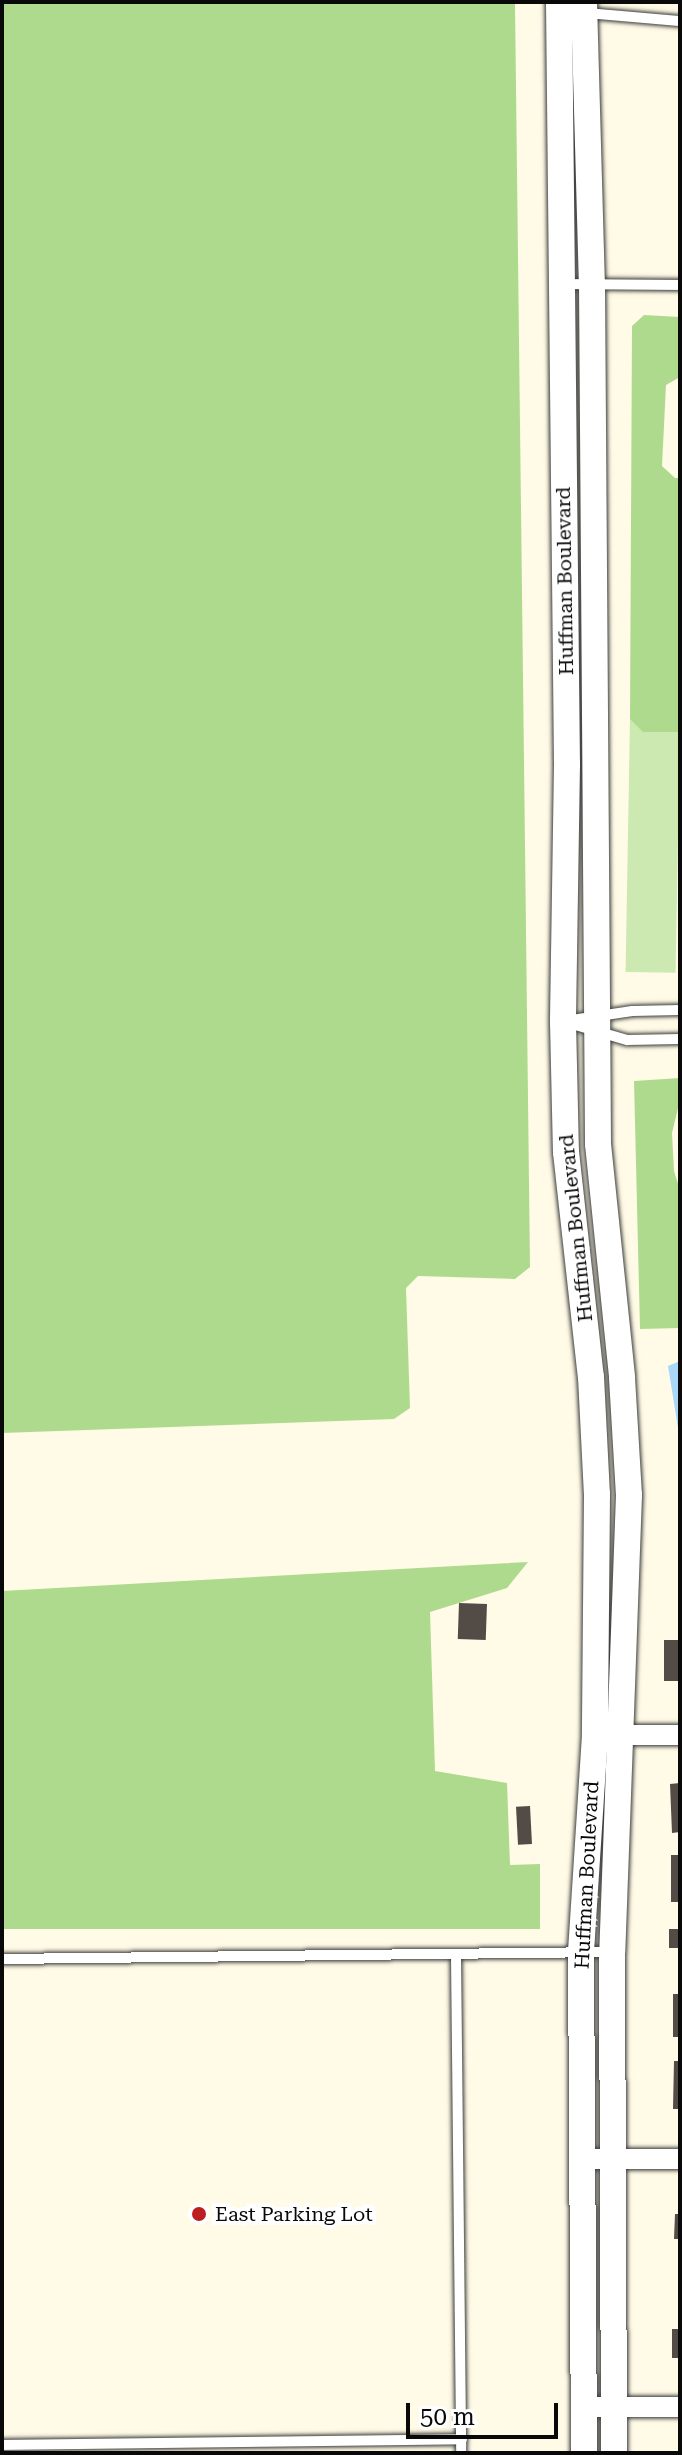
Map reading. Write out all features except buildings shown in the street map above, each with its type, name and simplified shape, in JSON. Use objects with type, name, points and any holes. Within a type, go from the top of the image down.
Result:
[{"type":"street","name":"Huffman Boulevard","points":[[571,7],[562,284],[567,764],[563,1022],[566,1152],[591,1377],[597,1494],[595,1735],[581,1951],[584,2453]]},
{"type":"street","name":"Huffman Boulevard","points":[[571,7],[592,284],[598,1144],[622,1378],[629,1495],[623,1735],[612,1952],[614,2453]]},
{"type":"street","points":[[595,1735],[680,1735]]},
{"type":"street","points":[[582,2159],[680,2159]]},
{"type":"street","points":[[584,2407],[680,2407]]},
{"type":"lane","points":[[571,7],[680,21]]},
{"type":"lane","points":[[562,284],[680,285]]},
{"type":"lane","points":[[563,1022],[598,1023],[680,1010]]},
{"type":"lane","points":[[563,1022],[598,1023],[627,1040],[680,1039]]},
{"type":"lane","points":[[2,1959],[612,1952]]},
{"type":"lane","points":[[456,1955],[461,2453]]},
{"type":"lane","points":[[2,2445],[25,2449],[462,2439]]},
{"type":"green space","points":[[2,2],[515,2],[530,1267],[515,1279],[418,1276],[406,1288],[410,1408],[394,1419],[2,1433]]},
{"type":"green space","points":[[644,315],[680,317],[680,377],[666,385],[662,466],[675,478],[680,478],[680,732],[643,732],[630,719],[632,326]]},
{"type":"green space","points":[[630,719],[680,720],[676,973],[626,972]]},
{"type":"green space","points":[[680,1078],[680,1100],[672,1133],[674,1171],[680,1190],[680,1328],[640,1329],[634,1081]]},
{"type":"green space","points":[[528,1562],[507,1588],[430,1612],[435,1771],[507,1783],[510,1865],[540,1864],[540,1929],[2,1929],[2,1591]]},
{"type":"water","points":[[680,1361],[680,1440],[668,1366]]},
{"type":"place","name":"East Parking Lot","points":[[199,2214]]}]
